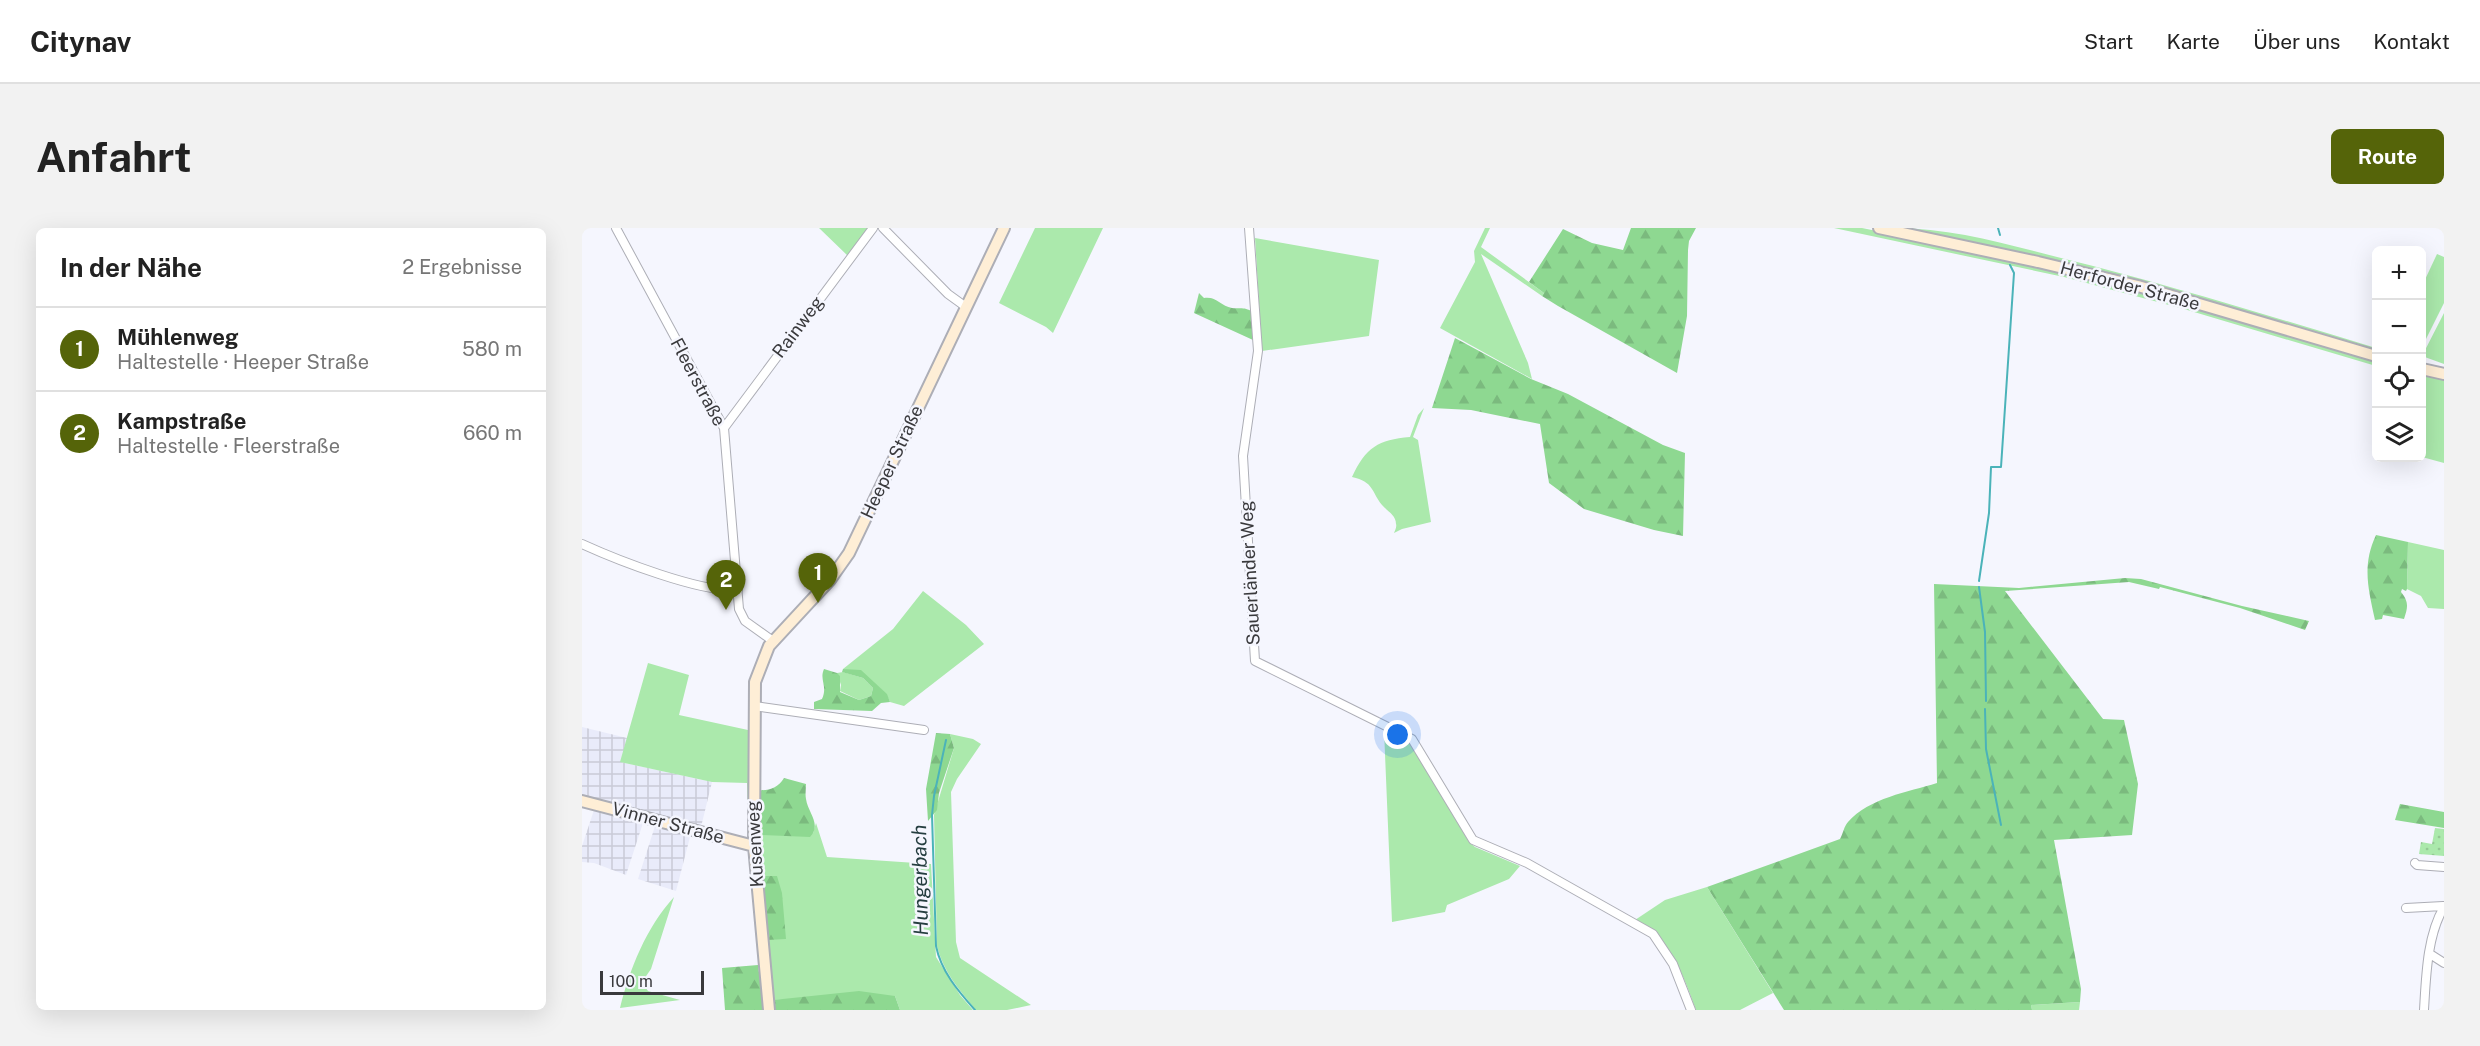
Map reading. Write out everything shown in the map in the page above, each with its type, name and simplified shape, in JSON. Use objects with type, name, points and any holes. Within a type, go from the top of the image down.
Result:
[{"type":"street","name":"Fleerstraße","points":[[616,228],[724,428],[742,617],[773,641]]},
{"type":"street","name":"Rainweg","points":[[724,428],[873,228]]},
{"type":"street","points":[[883,228],[948,294],[966,307]]},
{"type":"street","name":"Heeper Straße","points":[[755,678],[773,641],[831,580],[849,553],[1004,228]]},
{"type":"street","name":"Sauerländer Weg","points":[[1249,228],[1258,351],[1243,456],[1255,661],[1412,739],[1473,840],[1527,863],[1653,934],[1673,964],[1691,1010]]},
{"type":"street","name":"Herforder Straße","points":[[1880,228],[2138,286],[2372,355]]},
{"type":"street","points":[[2426,370],[2444,374]]},
{"type":"street","points":[[582,544],[618,559],[704,586],[723,591],[738,590]]},
{"type":"street","name":"Kusenweg","points":[[755,678],[753,846],[769,1010]]},
{"type":"street","points":[[754,706],[924,730]]},
{"type":"street","name":"Vinner Straße","points":[[582,801],[753,846]]},
{"type":"street","points":[[2415,863],[2444,867]]},
{"type":"street","points":[[2406,908],[2444,907],[2434,932],[2424,1010]]},
{"type":"street","points":[[2430,954],[2444,963]]},
{"type":"shaded area","points":[[582,727],[627,738],[621,762],[712,782],[701,827],[582,796]]},
{"type":"shaded area","points":[[594,810],[643,823],[626,875],[594,863],[582,862],[582,846]]},
{"type":"shaded area","points":[[655,826],[688,834],[690,837],[676,891],[638,879]]},
{"type":"green space","points":[[819,228],[868,228],[848,256]]},
{"type":"green space","points":[[1035,228],[1103,228],[1053,333],[1046,327],[999,303]]},
{"type":"green space","points":[[1485,228],[1490,228],[1481,247],[1544,293],[1542,296],[1481,254],[1528,363],[1532,379],[1440,328],[1475,262],[1474,251]]},
{"type":"green space","points":[[1631,228],[1696,228],[1689,241],[1687,316],[1677,373],[1558,306],[1542,296],[1544,293],[1529,282],[1563,229],[1592,243],[1623,250]]},
{"type":"green space","points":[[1834,228],[1862,228],[1975,251],[2156,295],[2372,359],[2372,365],[2184,309],[2064,277]]},
{"type":"green space","points":[[1895,228],[1938,231],[1981,238],[2104,269],[2372,347],[2372,352]]},
{"type":"green space","points":[[1255,238],[1379,260],[1369,336],[1262,351]]},
{"type":"green space","points":[[2437,254],[2444,257],[2444,303],[2426,339],[2426,300],[2426,277]]},
{"type":"green space","points":[[1199,293],[1204,298],[1212,298],[1228,307],[1251,311],[1253,340],[1194,313]]},
{"type":"green space","points":[[2444,313],[2444,364],[2426,357],[2426,348]]},
{"type":"green space","points":[[1455,338],[1531,379],[1568,394],[1663,445],[1685,453],[1683,536],[1654,530],[1584,509],[1549,483],[1540,424],[1471,410],[1432,408]]},
{"type":"green space","points":[[2426,373],[2444,378],[2444,463],[2426,458]]},
{"type":"green space","points":[[1424,408],[1413,437],[1418,440],[1431,522],[1394,533],[1396,521],[1393,516],[1382,505],[1368,484],[1352,477],[1362,459],[1374,447],[1389,440],[1410,437],[1418,415]]},
{"type":"green space","points":[[2376,535],[2408,542],[2407,589],[2406,591],[2402,589],[2401,592],[2407,605],[2404,619],[2383,615],[2382,619],[2375,620],[2368,567]]},
{"type":"green space","points":[[2408,542],[2444,550],[2444,609],[2428,608],[2421,596],[2407,589]]},
{"type":"green space","points":[[2125,578],[2141,579],[2309,621],[2305,630],[2240,608],[2160,587],[2159,589],[2129,582],[2005,591],[2103,719],[2124,720],[2138,784],[2132,835],[2054,840],[2081,989],[2080,1002],[2031,1005],[2032,1010],[1784,1010],[1707,887],[1840,839],[1848,822],[1867,807],[1878,801],[1937,783],[1934,584],[2019,588]]},
{"type":"green space","points":[[923,591],[966,625],[984,644],[904,706],[890,702],[883,691],[871,681],[843,669],[893,629]]},
{"type":"green space","points":[[648,663],[689,675],[679,715],[748,730],[750,712],[751,834],[749,837],[747,783],[712,782],[620,762]]},
{"type":"green space","points":[[824,669],[840,676],[840,692],[859,700],[871,696],[873,688],[863,678],[842,672],[843,669],[861,670],[887,694],[890,702],[881,703],[872,711],[814,709],[814,702],[822,699],[824,694],[822,676]]},
{"type":"green space","points":[[843,672],[863,678],[873,688],[871,696],[859,700],[840,691],[841,685],[837,673]]},
{"type":"green space","points":[[1384,730],[1409,741],[1469,842],[1475,847],[1520,866],[1509,879],[1447,905],[1445,912],[1392,922]]},
{"type":"green space","points":[[936,733],[950,734],[954,748],[939,793],[937,810],[928,821],[926,789]]},
{"type":"green space","points":[[950,734],[973,739],[981,744],[957,779],[951,792],[956,942],[960,958],[1031,1005],[1007,1010],[976,1010],[952,980],[937,946],[934,815],[954,748]]},
{"type":"green space","points":[[784,778],[806,784],[807,804],[815,823],[810,837],[759,835],[757,790],[773,788]]},
{"type":"green space","points":[[2400,804],[2444,812],[2444,828],[2395,820]]},
{"type":"green space","points":[[757,806],[813,833],[816,823],[827,857],[931,864],[936,957],[960,995],[973,1010],[900,1010],[895,996],[773,1000],[775,1010],[772,1010],[756,837]]},
{"type":"green space","points":[[2435,828],[2444,829],[2444,856],[2419,854],[2421,842],[2432,844]]},
{"type":"green space","points":[[761,876],[777,876],[782,893],[786,939],[767,940]]},
{"type":"green space","points":[[1707,887],[1773,993],[1740,1010],[1696,1010],[1667,947],[1658,937],[1635,920],[1665,900]]},
{"type":"green space","points":[[674,897],[651,969],[642,982],[648,991],[680,1000],[620,1008],[640,949],[655,922]]},
{"type":"green space","points":[[758,965],[764,1010],[725,1010],[722,968]]},
{"type":"green space","points":[[859,991],[895,996],[900,1010],[775,1010],[773,1000]]},
{"type":"green space","points":[[2080,1002],[2079,1010],[2032,1010],[2031,1005]]},
{"type":"waterway","points":[[1998,228],[2000,235]]},
{"type":"waterway","points":[[1979,581],[1989,513],[1991,467],[2001,467],[2014,273],[2010,265]]},
{"type":"waterway","points":[[1979,587],[1985,632],[1986,701]]},
{"type":"waterway","points":[[1985,709],[1986,749],[2001,825]]},
{"type":"waterway","name":"Hungerbach","points":[[946,740],[932,815],[936,946],[946,972],[975,1010]]},
{"type":"place","name":"Mühlenweg","points":[[818,603]]},
{"type":"place","name":"Kampstraße","points":[[726,610]]}]
